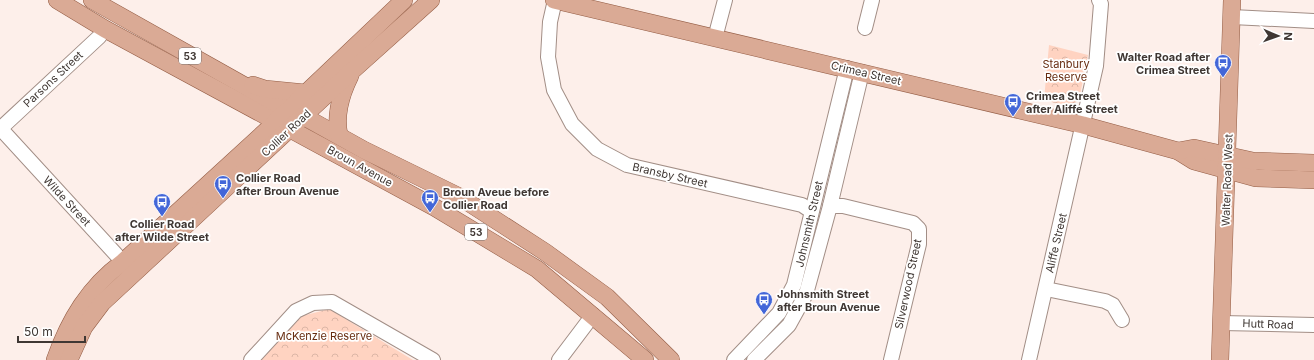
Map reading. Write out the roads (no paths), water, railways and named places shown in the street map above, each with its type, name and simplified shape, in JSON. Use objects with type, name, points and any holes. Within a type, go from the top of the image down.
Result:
[{"type":"main road","name":"Broun Avenue","points":[[57,0],[249,107],[339,135],[364,150],[460,197],[545,252],[607,297],[670,360]]},
{"type":"main road","name":"Broun Avenue","points":[[92,0],[232,79],[290,119],[537,269],[645,360]]},
{"type":"main road","name":"Collier Road","points":[[55,360],[70,323],[80,306],[93,288],[106,274],[130,267],[290,119],[306,93],[404,0]]},
{"type":"main road","name":"Collier Road","points":[[69,360],[77,339],[92,314],[130,267],[245,151],[290,119],[353,70],[431,0]]},
{"type":"main road","name":"Crimea Street","points":[[554,0],[1083,125],[1178,151],[1194,148],[1232,164],[1256,178],[1314,180]]},
{"type":"main road","name":"Walter Road West","points":[[1232,0],[1237,17]]},
{"type":"main road","name":"Walter Road West","points":[[1231,360],[1227,323],[1232,164],[1237,17],[1243,0]]},
{"type":"main road","points":[[339,135],[337,120],[339,106],[347,82],[353,70]]},
{"type":"main road","points":[[232,79],[265,89],[306,93]]},
{"type":"main road","points":[[245,151],[255,123],[249,107]]},
{"type":"main road","name":"Crimea Street","points":[[1232,164],[1253,161],[1314,163]]},
{"type":"main road","name":"Walter Road West","points":[[1220,360],[1227,323]]},
{"type":"street","name":"Bransby Street","points":[[554,0],[550,22],[548,57],[554,90],[572,124],[597,149],[628,165],[802,205],[811,211]]},
{"type":"street","points":[[715,38],[725,0]]},
{"type":"street","points":[[865,28],[872,0]]},
{"type":"street","name":"Aliffe Street","points":[[1029,360],[1098,53],[1101,4],[1099,0]]},
{"type":"street","points":[[1237,17],[1314,21]]},
{"type":"street","name":"Parsons Street","points":[[0,129],[99,37],[105,28]]},
{"type":"street","name":"Johnsmith Street","points":[[734,360],[779,313],[794,285],[811,211],[854,70]]},
{"type":"street","name":"Johnsmith Street","points":[[754,360],[789,325],[806,294],[830,206],[854,70]]},
{"type":"street","name":"Wilde Street","points":[[0,129],[130,267]]},
{"type":"street","name":"Silverwood Street","points":[[830,206],[843,206],[913,223],[919,229],[919,244],[891,360]]},
{"type":"street","points":[[1046,289],[1105,301],[1113,305],[1122,320]]},
{"type":"street","points":[[251,360],[296,311],[313,303],[332,302],[433,360]]},
{"type":"street","points":[[559,360],[593,315]]},
{"type":"street","name":"Hutt Road","points":[[1227,323],[1314,325]]},
{"type":"place","name":"Walter Road after Crimea Street","points":[[1223,78]]},
{"type":"place","name":"Crimea Street after Aliffe Street","points":[[1013,117]]},
{"type":"place","name":"Collier Road after Broun Avenue","points":[[223,199]]},
{"type":"place","name":"Broun Aveue before Collier Road","points":[[430,213]]},
{"type":"place","name":"Collier Road after Wilde Street","points":[[162,217]]},
{"type":"place","name":"Johnsmith Street after Broun Avenue","points":[[764,315]]},
{"type":"park label","name":"Stanbury Reserve","points":[[1066,70]]},
{"type":"park label","name":"McKenzie Reserve","points":[[324,336]]}]
